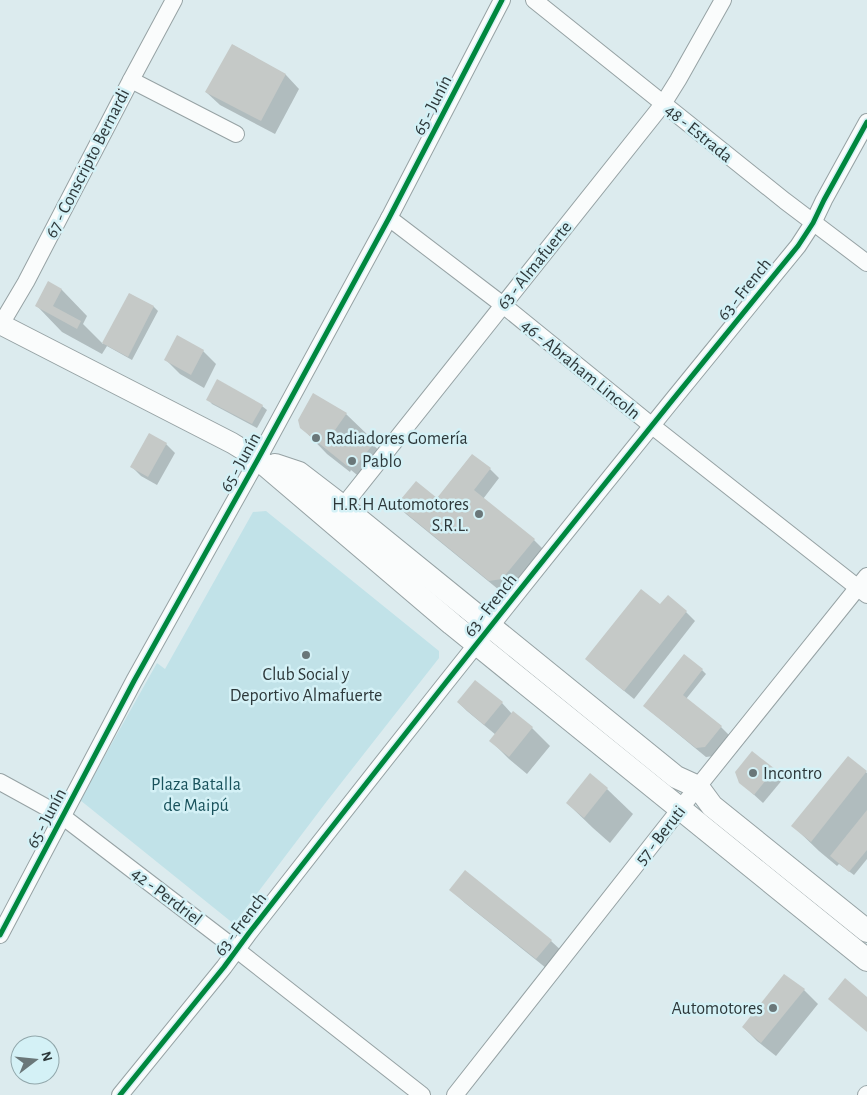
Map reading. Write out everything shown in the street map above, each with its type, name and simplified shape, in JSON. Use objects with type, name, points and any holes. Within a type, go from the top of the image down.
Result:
[{"type":"main road","points":[[258,459],[298,473],[337,514],[452,624],[867,960]]},
{"type":"main road","points":[[337,514],[490,626],[676,777],[698,787],[712,806],[867,931]]},
{"type":"street","name":"67 - Conscripto Bernardi","points":[[0,325],[26,282],[174,0]]},
{"type":"street","name":"65 - Junín","points":[[0,936],[134,681],[258,459],[389,218],[502,0]]},
{"type":"street","name":"48 - Estrada","points":[[534,0],[663,104],[867,263]]},
{"type":"street","name":"63 - Almafuerte","points":[[337,514],[663,104],[723,0]]},
{"type":"street","points":[[131,80],[236,134]]},
{"type":"street","name":"63 - French","points":[[120,1095],[224,968],[249,933],[490,626],[798,246],[867,122]]},
{"type":"street","name":"46 - Abraham Lincoln","points":[[389,218],[502,305],[651,425],[864,586]]},
{"type":"street","points":[[0,325],[232,443],[258,459]]},
{"type":"street","name":"57 - Beruti","points":[[455,1095],[680,809],[864,586]]},
{"type":"street","name":"42 - Perdriel","points":[[0,782],[62,816],[422,1095]]},
{"type":"green space","name":"Plaza Batalla de Maipú","points":[[266,511],[439,651],[439,658],[234,924],[80,800],[157,663],[165,669],[253,512]]},
{"type":"building","points":[[232,44],[286,74],[261,121],[205,92]]},
{"type":"building","points":[[48,281],[62,289],[53,306],[81,321],[77,329],[35,306]]},
{"type":"building","points":[[129,293],[154,306],[128,357],[102,343]]},
{"type":"building","points":[[177,335],[204,350],[191,375],[164,360]]},
{"type":"building","points":[[217,379],[263,405],[252,424],[206,400]]},
{"type":"building","points":[[313,393],[347,413],[335,430],[348,441],[356,430],[374,443],[356,466],[347,466],[300,428],[298,420]]},
{"type":"building","points":[[149,433],[167,443],[148,477],[130,467]]},
{"type":"building","name":"H.R.H Automotores S.R.L.","points":[[472,454],[491,468],[474,490],[535,539],[502,579],[489,581],[396,505],[416,481],[437,498]]},
{"type":"building","points":[[641,589],[660,604],[668,595],[687,611],[624,691],[585,659]]},
{"type":"building","points":[[684,654],[703,669],[683,695],[722,726],[705,747],[696,748],[643,706]]},
{"type":"building","points":[[475,680],[503,702],[484,725],[457,702]]},
{"type":"building","points":[[513,711],[533,727],[509,757],[489,741]]},
{"type":"building","points":[[752,751],[775,769],[754,795],[739,783],[735,772]]},
{"type":"building","points":[[848,756],[867,771],[811,842],[791,826]]},
{"type":"building","points":[[590,773],[608,788],[584,818],[566,803]]},
{"type":"building","points":[[867,810],[867,850],[849,872],[830,856]]},
{"type":"building","points":[[465,870],[552,940],[536,959],[449,890]]},
{"type":"building","name":"Automotores","points":[[784,974],[805,989],[761,1043],[742,1027]]},
{"type":"building","points":[[845,978],[867,997],[867,1032],[828,999]]},
{"type":"cycle path","points":[[0,935],[134,681],[258,459],[389,218],[502,0]]},
{"type":"cycle path","points":[[120,1095],[224,967],[521,588],[798,246],[813,223],[867,122]]},
{"type":"place","name":"Radiadores Gomería","points":[[316,438]]},
{"type":"place","name":"Pablo","points":[[352,461]]},
{"type":"place","name":"H.R.H Automotores S.R.L.","points":[[479,514]]},
{"type":"place","name":"Club Social y Deportivo Almafuerte","points":[[306,655]]},
{"type":"place","name":"Incontro","points":[[753,773]]},
{"type":"place","name":"Automotores","points":[[773,1008]]}]
